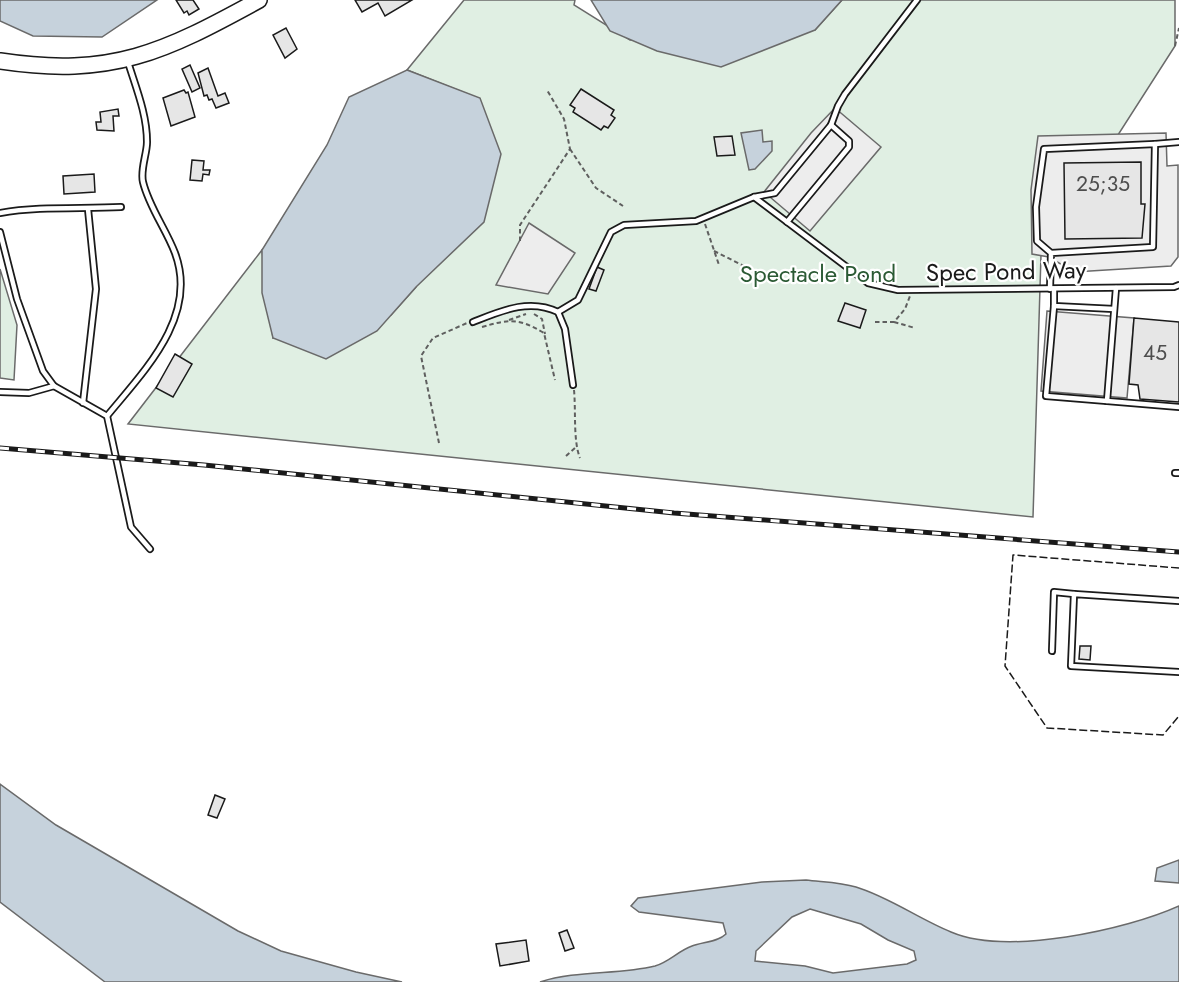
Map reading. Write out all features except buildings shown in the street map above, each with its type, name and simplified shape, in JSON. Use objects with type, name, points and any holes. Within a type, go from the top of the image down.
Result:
[{"type":"main road","points":[[0,61],[37,66],[77,66],[127,60],[178,43],[259,0]]},
{"type":"lane","points":[[558,312],[578,300],[611,232],[624,225],[654,225],[703,218],[754,197],[775,192],[831,125],[841,100],[875,51],[916,0]]},
{"type":"lane","points":[[106,416],[155,357],[170,331],[178,306],[181,276],[175,254],[143,181],[147,142],[144,114],[127,60]]},
{"type":"lane","points":[[787,222],[849,147],[849,141],[831,125]]},
{"type":"lane","points":[[1155,144],[1153,247],[1051,253],[1037,241],[1036,207],[1044,149],[1179,142]]},
{"type":"lane","name":"Spec Pond Way","points":[[754,197],[868,283],[898,290],[1178,287]]},
{"type":"lane","points":[[0,213],[28,208],[121,207]]},
{"type":"lane","points":[[83,403],[96,289],[88,209]]},
{"type":"lane","points":[[0,232],[17,298],[36,356],[54,386],[106,416],[131,527],[150,549]]},
{"type":"lane","points":[[1051,253],[1054,306],[1046,396],[1179,407]]},
{"type":"lane","points":[[1107,401],[1116,288]]},
{"type":"lane","points":[[473,322],[494,313],[539,304],[558,312],[565,329],[573,385]]},
{"type":"lane","points":[[1054,306],[1114,309]]},
{"type":"lane","points":[[0,392],[29,393],[54,386]]},
{"type":"lane","points":[[1052,651],[1054,592],[1179,601]]},
{"type":"lane","points":[[1074,594],[1071,666],[1179,672]]},
{"type":"path","points":[[1175,46],[1179,28]]},
{"type":"path","points":[[547,90],[564,119],[570,149],[596,188],[623,206]]},
{"type":"path","points":[[520,241],[520,225],[570,149]]},
{"type":"path","points":[[703,218],[719,265]]},
{"type":"path","points":[[714,251],[750,270]]},
{"type":"path","points":[[894,322],[908,302],[911,290]]},
{"type":"path","points":[[481,328],[532,313],[542,319],[555,380]]},
{"type":"path","points":[[508,320],[530,325],[544,333],[546,340]]},
{"type":"path","points":[[439,443],[421,356],[433,338],[473,322]]},
{"type":"path","points":[[875,322],[894,322],[915,328]]},
{"type":"path","points":[[464,324],[471,330]]},
{"type":"path","points":[[573,385],[578,433],[576,447],[580,458]]},
{"type":"path","points":[[566,456],[576,447]]},
{"type":"green space","name":"Spectacle Pond","points":[[464,0],[575,0],[574,5],[630,40],[815,30],[842,0],[1175,0],[1175,46],[1041,255],[1033,517],[128,424],[262,250],[273,338],[391,315],[416,287],[480,99],[407,70]]},
{"type":"green space","points":[[0,269],[17,325],[14,380],[0,378]]},
{"type":"shaded area","points":[[0,0],[157,0],[102,37],[33,36],[0,21]]},
{"type":"shaded area","points":[[591,0],[842,0],[815,30],[721,67],[657,51],[610,31]]},
{"type":"shaded area","points":[[407,70],[480,98],[501,154],[484,222],[416,287],[377,331],[326,359],[273,338],[262,293],[262,250],[327,145],[349,97]]},
{"type":"shaded area","points":[[835,108],[881,147],[810,231],[764,192],[811,133]]},
{"type":"shaded area","points":[[762,130],[763,142],[772,141],[772,151],[755,169],[749,170],[741,133]]},
{"type":"shaded area","points":[[1166,133],[1167,166],[1178,165],[1178,257],[1171,266],[1074,272],[1049,257],[1032,254],[1031,190],[1038,136]]},
{"type":"shaded area","points":[[529,223],[575,253],[548,294],[496,285]]},
{"type":"shaded area","points":[[1047,311],[1134,318],[1127,398],[1041,391]]},
{"type":"shaded area","points":[[0,784],[56,825],[238,931],[281,951],[402,982],[105,982],[0,902]]},
{"type":"shaded area","points":[[1179,860],[1179,883],[1155,881],[1157,868]]},
{"type":"shaded area","points":[[806,880],[850,885],[880,896],[951,932],[975,939],[1003,941],[1034,941],[1098,931],[1129,924],[1179,906],[1179,982],[540,982],[568,976],[655,966],[687,948],[715,940],[726,934],[723,923],[639,912],[631,906],[638,898],[762,882]],"holes":[[[810,909],[861,924],[888,940],[914,951],[916,960],[907,964],[833,973],[805,966],[755,961],[756,951],[792,917]]]},
{"type":"railway","points":[[0,448],[204,465],[674,513],[1179,552]]},
{"type":"fence","points":[[1179,568],[1013,555],[1005,666],[1047,728],[1163,735],[1179,716]]}]
